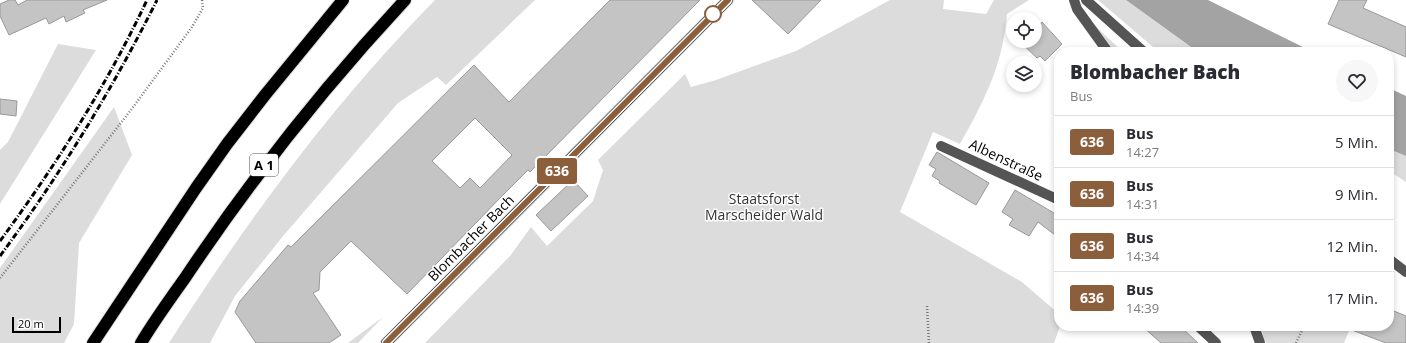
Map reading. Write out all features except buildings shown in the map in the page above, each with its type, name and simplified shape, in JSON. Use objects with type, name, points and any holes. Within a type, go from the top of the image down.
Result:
[{"type":"highway","points":[[93,343],[228,144],[265,95],[343,0]]},
{"type":"highway","name":"A 1","points":[[141,343],[227,215],[262,168],[374,34],[405,0]]},
{"type":"main road","name":"Blombacher Bach","points":[[386,343],[728,0]]},
{"type":"street","points":[[1074,0],[1077,9],[1104,47]]},
{"type":"street","points":[[1086,0],[1138,47]]},
{"type":"street","name":"Albenstraße","points":[[941,146],[1054,198]]},
{"type":"street","points":[[1394,263],[1406,272]]},
{"type":"street","points":[[1203,331],[1216,343]]},
{"type":"street","points":[[1256,331],[1260,343]]},
{"type":"path","points":[[0,278],[134,106],[192,27],[203,8],[202,0]]},
{"type":"path","points":[[927,306],[929,343]]},
{"type":"path","points":[[1296,343],[1302,331]]},
{"type":"green space","points":[[435,0],[535,0],[446,85],[437,77],[398,103],[284,235],[235,296],[210,343],[169,343],[229,252],[293,164],[361,80],[397,39]]},
{"type":"green space","name":"Staatsforst Marscheider Wald","points":[[890,0],[944,0],[943,9],[986,14],[994,0],[1029,0],[1010,12],[1006,12],[1005,32],[997,66],[977,113],[960,144],[933,132],[900,212],[1022,282],[1054,310],[1054,331],[1058,331],[1054,343],[425,343],[510,256],[531,227],[547,246],[593,201],[603,170],[598,160],[685,74],[691,87],[716,80],[796,51]]},
{"type":"green space","points":[[1098,0],[1126,0],[1191,47],[1153,47]]},
{"type":"green space","points":[[1091,22],[1118,47],[1110,47]]},
{"type":"green space","points":[[58,44],[96,50],[0,204],[0,150],[8,142]]},
{"type":"green space","points":[[114,107],[132,155],[79,243],[74,324],[64,343],[0,343],[0,268]]},
{"type":"green space","points":[[1394,151],[1406,156],[1406,182],[1394,174]]},
{"type":"green space","points":[[383,317],[358,343],[348,343]]},
{"type":"green space","points":[[1262,331],[1349,331],[1344,343],[1267,343],[1263,339]]},
{"type":"shaded area","points":[[1126,0],[1208,0],[1303,47],[1191,47]]},
{"type":"shaded area","points":[[1394,90],[1406,96],[1406,156],[1394,151]]},
{"type":"railway","points":[[0,241],[61,154],[80,124],[115,63],[147,0]]},
{"type":"railway","points":[[0,256],[44,194],[84,131],[122,67],[157,0]]},
{"type":"bus line","name":"636","points":[[386,343],[728,0]]}]
